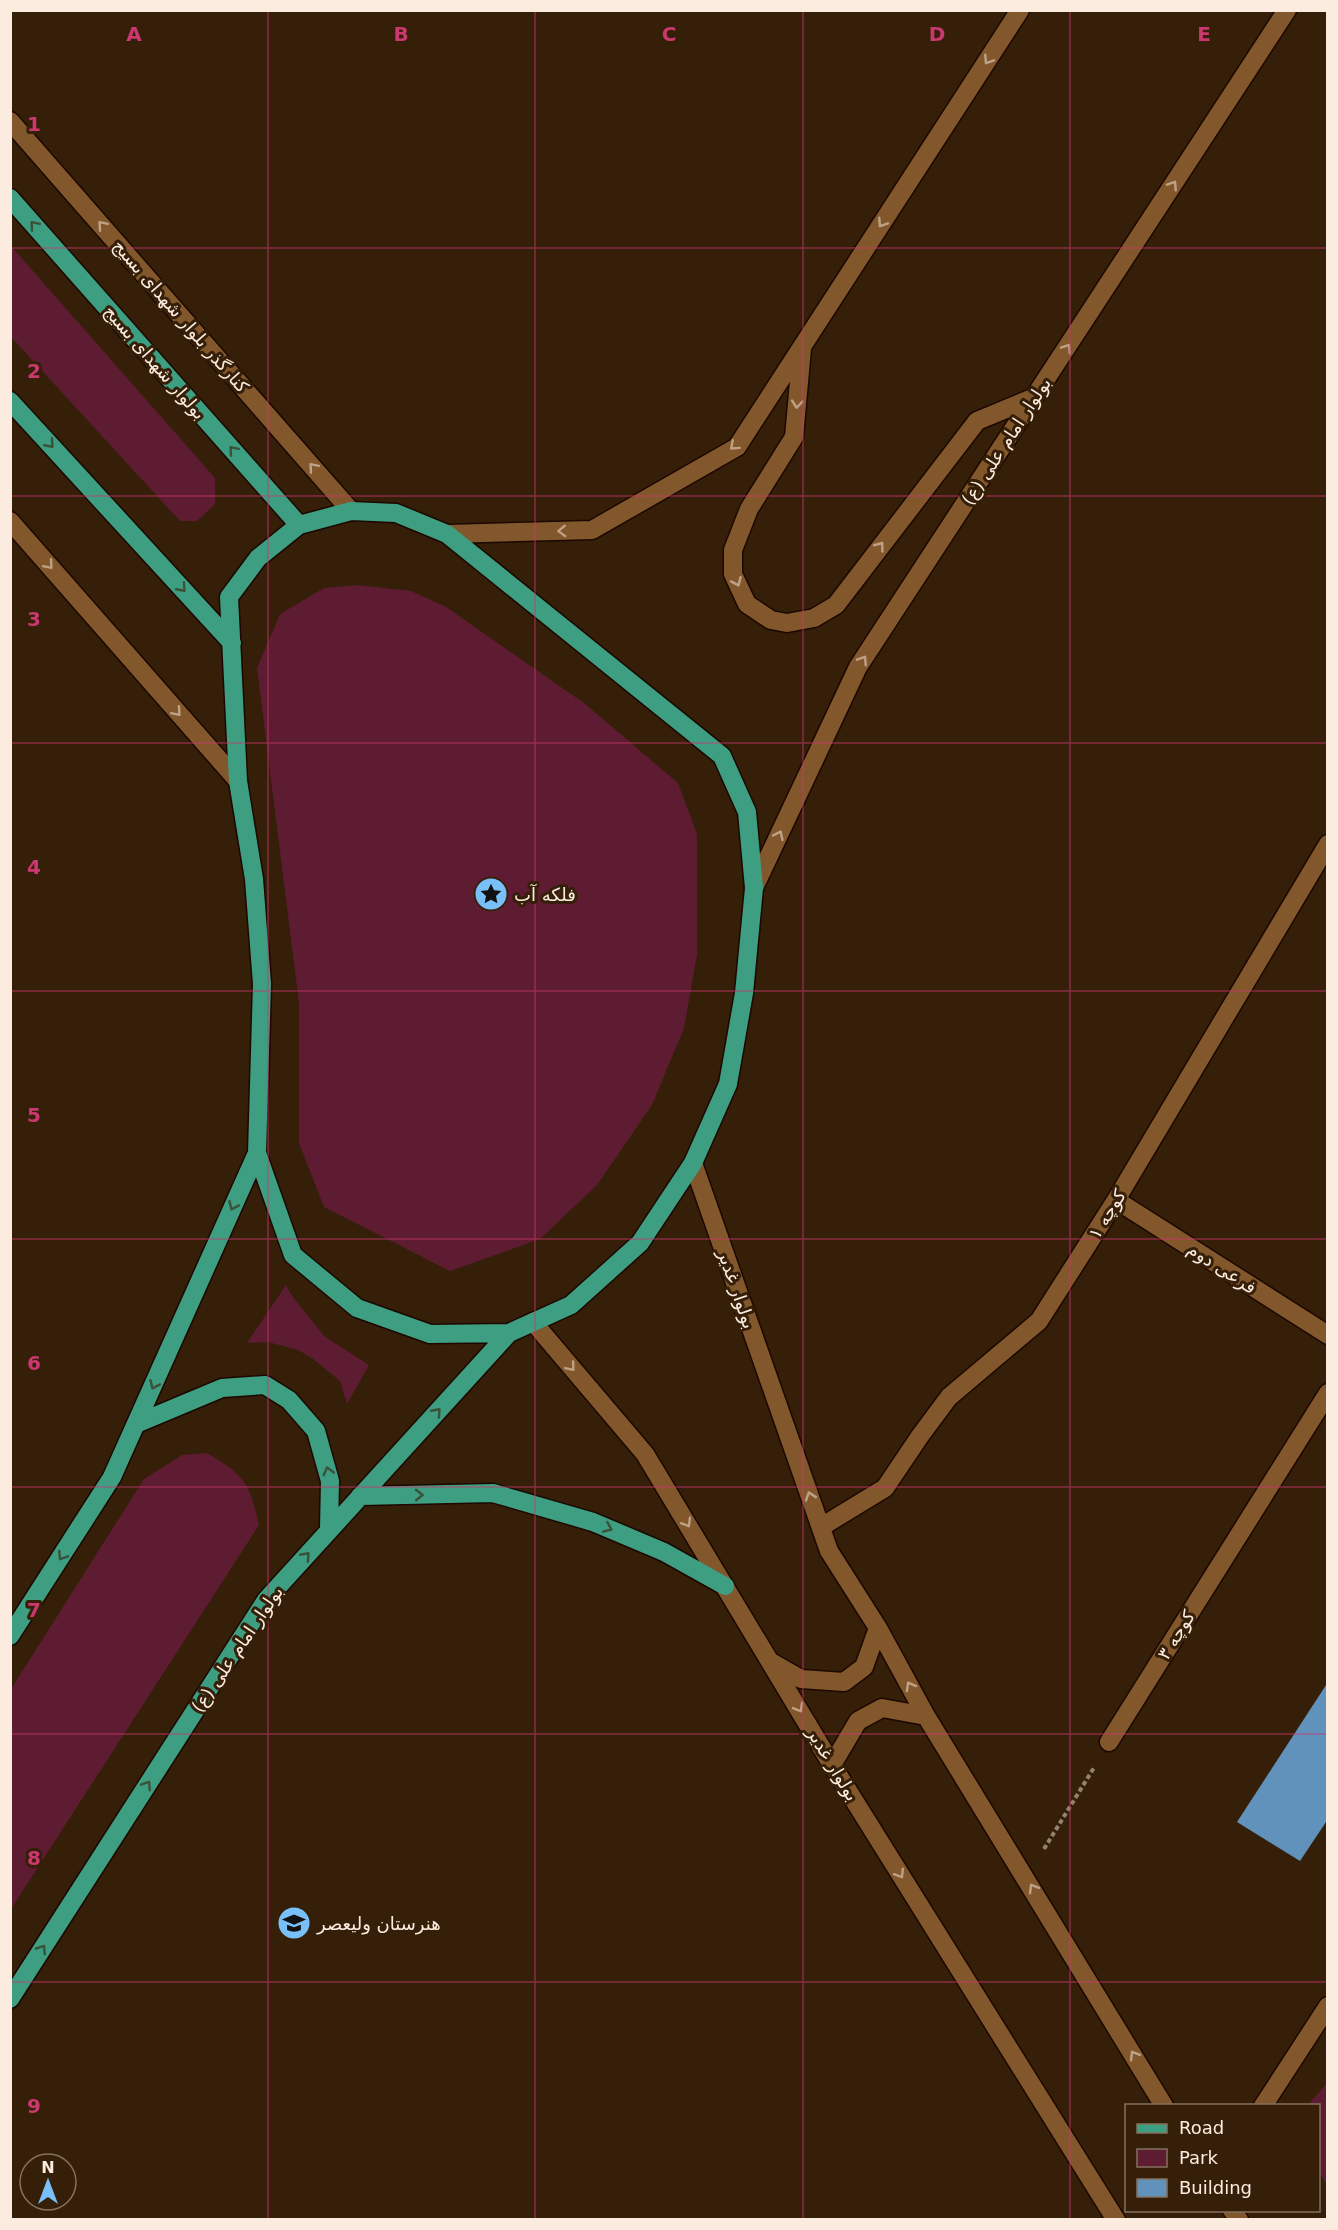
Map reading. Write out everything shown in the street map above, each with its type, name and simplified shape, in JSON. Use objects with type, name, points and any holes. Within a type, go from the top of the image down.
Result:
[{"type":"main road","name":"بولوار شهدای بسیج","points":[[10,198],[299,525]]},
{"type":"main road","points":[[10,401],[232,643]]},
{"type":"main road","points":[[351,511],[396,513],[447,534],[722,756],[747,812],[754,888],[744,993],[728,1084],[693,1163],[640,1243],[571,1305],[509,1333],[430,1334],[357,1308],[293,1255],[257,1153],[262,984],[254,879],[238,781],[229,597],[258,558],[299,525],[351,511]]},
{"type":"main road","points":[[10,1636],[112,1477],[257,1153]]},
{"type":"main road","name":"بولوار امام علی (ع)","points":[[10,1999],[266,1600],[509,1333]]},
{"type":"main road","points":[[136,1424],[222,1388],[265,1386],[289,1400],[316,1431],[330,1481],[329,1530]]},
{"type":"main road","points":[[360,1496],[493,1493],[593,1522],[664,1552],[725,1586]]},
{"type":"street","points":[[447,534],[592,530],[737,447],[1020,10]]},
{"type":"street","name":"بولوار امام علی (ع)","points":[[754,888],[858,667],[1287,10]]},
{"type":"street","name":"کنارگذر بلوار شهدای بسیج","points":[[10,121],[351,511]]},
{"type":"street","points":[[802,346],[794,436],[749,508],[733,550],[733,574],[747,604],[771,620],[788,623],[814,618],[836,605],[977,421],[1035,398]]},
{"type":"street","points":[[10,521],[238,781]]},
{"type":"street","name":"کوچه ۱","points":[[821,1527],[885,1488],[949,1397],[1039,1321],[1116,1200],[1328,843]]},
{"type":"street","name":"بولوار غدیر","points":[[693,1163],[829,1551],[878,1628],[926,1716],[1163,2104]]},
{"type":"street","name":"فرعی دوم","points":[[1116,1200],[1328,1335]]},
{"type":"street","name":"بولوار غدیر","points":[[533,1322],[645,1454],[832,1765],[1116,2220]]},
{"type":"street","name":"کوچه ۳","points":[[1109,1742],[1328,1393]]},
{"type":"street","points":[[772,1662],[801,1679],[844,1682],[864,1667],[878,1628]]},
{"type":"street","points":[[832,1765],[858,1721],[882,1708],[926,1716]]},
{"type":"street","points":[[1264,2104],[1328,2006]]},
{"type":"path","points":[[1026,1878],[1109,1742]]},
{"type":"green space","points":[[11,246],[215,478],[215,504],[197,521],[180,521],[11,337]]},
{"type":"green space","name":"فلکه آب","points":[[357,585],[411,591],[446,607],[584,703],[678,783],[697,834],[697,955],[684,1028],[652,1105],[597,1185],[540,1239],[450,1271],[324,1207],[299,1143],[299,1003],[257,668],[280,614],[324,588]]},
{"type":"green space","points":[[286,1285],[324,1336],[369,1365],[347,1404],[340,1381],[312,1358],[298,1350],[268,1342],[247,1343]]},
{"type":"green space","points":[[207,1453],[230,1468],[244,1482],[252,1499],[259,1525],[11,1909],[11,1689],[144,1479],[182,1455]]},
{"type":"green space","points":[[1327,2083],[1327,2185],[1320,2174],[1320,2104],[1309,2104]]},
{"type":"building","points":[[1328,1682],[1328,1819],[1300,1861],[1237,1822]]},
{"type":"place","name":"فلکه آب","points":[[491,894]]},
{"type":"place","name":"هنرستان ولیعصر","points":[[294,1923]]}]
